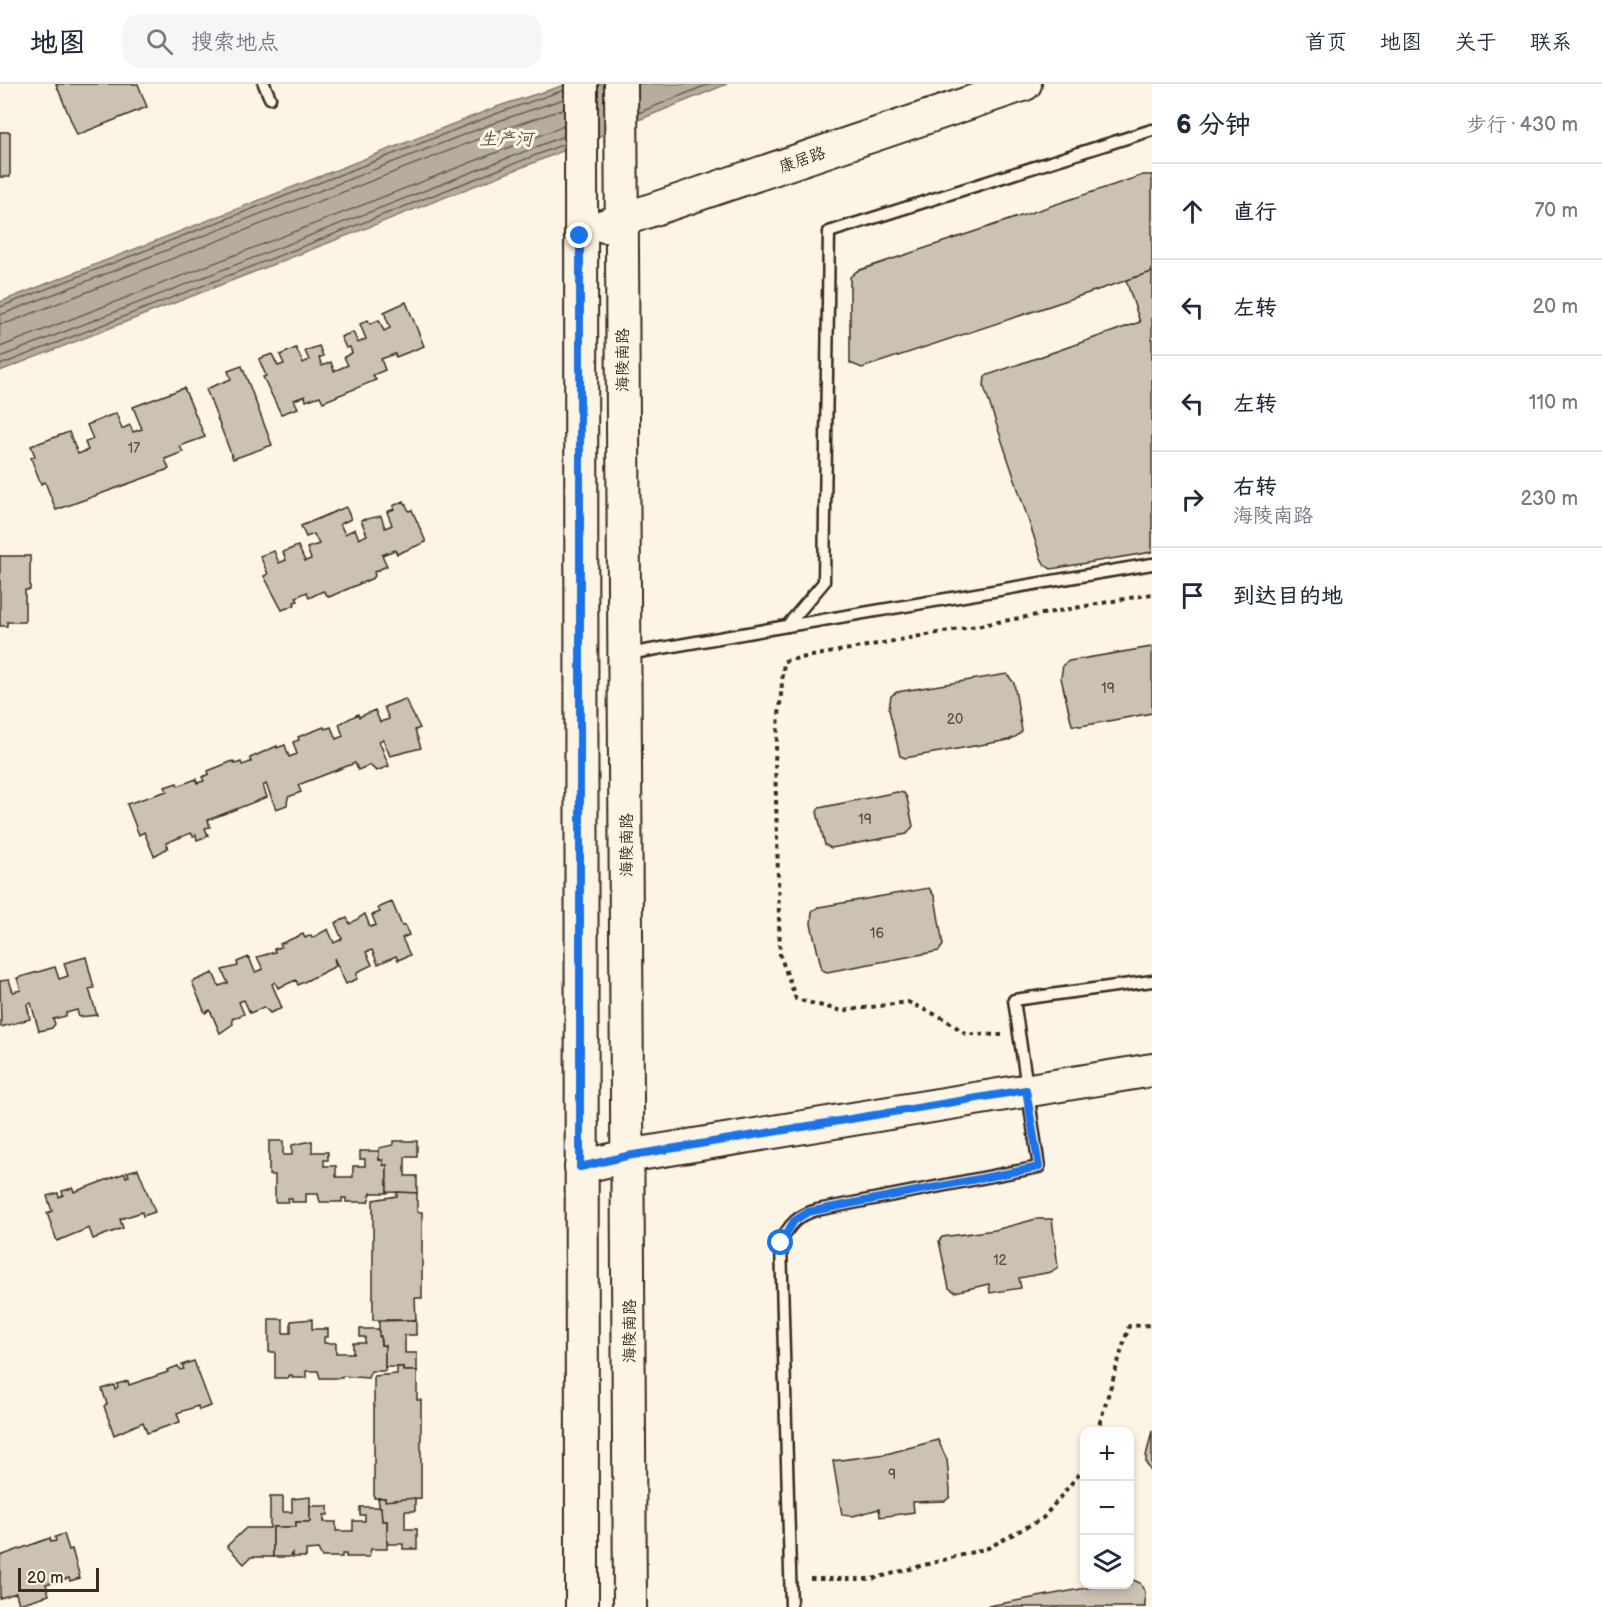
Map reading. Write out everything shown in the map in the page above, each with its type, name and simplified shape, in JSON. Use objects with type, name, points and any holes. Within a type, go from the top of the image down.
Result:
[{"type":"main road","points":[[581,84],[582,1607]]},
{"type":"main road","name":"海陵南路","points":[[621,84],[630,1607]]},
{"type":"main road","name":"康居路","points":[[580,236],[621,220],[1025,84]]},
{"type":"main road","points":[[580,1167],[627,1156],[1152,1070]]},
{"type":"lane","points":[[264,84],[270,98]]},
{"type":"lane","points":[[787,627],[824,582],[829,232],[1152,130]]},
{"type":"lane","points":[[624,655],[1152,564]]},
{"type":"lane","points":[[791,1607],[781,1243],[786,1231],[801,1216],[817,1210],[1039,1167],[1014,1000],[1152,981]]},
{"type":"path","points":[[1019,1036],[966,1034],[945,1019],[908,1002],[842,1011],[796,999],[780,955],[775,760],[784,661],[1152,594]]},
{"type":"path","points":[[1098,1427],[1129,1326],[1152,1325]]},
{"type":"path","points":[[810,1580],[872,1580],[988,1548],[1043,1518],[1080,1473]]},
{"type":"water","name":"生产河","points":[[568,84],[727,84],[533,163],[0,371],[0,302],[499,106]]},
{"type":"building","points":[[56,84],[138,84],[147,107],[77,135]]},
{"type":"building","points":[[0,132],[10,132],[10,177],[0,177]]},
{"type":"building","points":[[1143,175],[1152,175],[1152,272],[862,368],[850,363],[850,277],[857,271]]},
{"type":"building","points":[[1152,272],[1152,552],[1051,569],[1041,558],[984,387],[985,376],[1140,322],[1126,280]]},
{"type":"building","points":[[406,302],[424,346],[396,357],[395,354],[381,359],[385,370],[373,375],[376,380],[323,402],[320,396],[306,401],[305,396],[294,400],[298,408],[281,414],[263,377],[266,376],[259,359],[272,354],[278,366],[284,364],[280,355],[296,348],[303,363],[309,360],[305,351],[319,346],[323,356],[319,358],[322,366],[331,362],[334,371],[348,365],[344,357],[352,353],[350,347],[346,348],[341,337],[353,332],[358,343],[366,339],[360,324],[368,320],[370,324],[379,320],[384,331],[390,328],[384,312]]},
{"type":"building","points":[[242,366],[272,445],[233,459],[206,389],[231,379],[228,371]]},
{"type":"building","points":[[184,388],[205,437],[180,446],[183,452],[165,459],[169,469],[56,510],[45,482],[41,484],[31,458],[35,456],[31,446],[69,432],[78,454],[88,450],[85,442],[93,439],[87,425],[116,413],[122,429],[130,425],[133,432],[142,429],[133,407]]},
{"type":"building","points":[[404,501],[409,511],[412,510],[426,542],[397,554],[395,550],[382,555],[387,566],[374,572],[373,578],[329,597],[323,591],[309,598],[307,592],[296,597],[298,601],[294,602],[295,605],[282,610],[264,576],[268,574],[260,556],[274,551],[279,563],[286,560],[283,552],[298,546],[305,561],[311,559],[307,548],[319,544],[314,534],[306,537],[301,526],[346,507],[351,519],[340,524],[345,534],[355,529],[359,539],[367,535],[361,520],[381,516],[385,528],[392,525],[387,512]]},
{"type":"building","points":[[0,556],[30,556],[30,590],[25,590],[25,622],[7,622],[7,626],[0,626]]},
{"type":"building","points":[[1152,647],[1152,713],[1081,726],[1072,725],[1061,678],[1063,665],[1069,661]]},
{"type":"building","points":[[1007,674],[1014,683],[1022,731],[1017,736],[1009,740],[905,758],[900,756],[889,709],[891,696],[897,692]]},
{"type":"building","points":[[405,699],[420,728],[415,730],[421,748],[390,756],[383,739],[379,741],[389,766],[376,771],[370,765],[358,770],[355,763],[298,785],[301,792],[288,797],[287,805],[276,809],[266,784],[263,786],[267,797],[208,820],[210,827],[205,828],[208,836],[197,840],[196,835],[193,836],[191,833],[166,843],[168,848],[154,856],[144,832],[139,835],[127,804],[167,791],[165,787],[177,783],[178,786],[196,779],[197,783],[204,781],[202,777],[209,774],[208,771],[233,761],[235,764],[241,762],[242,765],[251,762],[250,758],[277,746],[277,748],[285,745],[289,757],[297,754],[293,742],[299,740],[298,737],[324,727],[325,729],[331,727],[336,739],[343,736],[339,724],[358,714],[359,717],[375,710],[380,722],[389,719],[384,707]]},
{"type":"building","points":[[897,792],[904,793],[907,798],[913,826],[907,834],[831,848],[825,845],[817,812],[819,808]]},
{"type":"building","points":[[929,888],[935,897],[943,945],[939,951],[827,972],[822,970],[811,924],[812,911],[819,907]]},
{"type":"building","points":[[392,902],[402,926],[405,925],[409,935],[402,938],[410,955],[398,960],[396,956],[378,964],[372,950],[366,952],[372,965],[357,972],[357,979],[346,984],[334,958],[336,966],[298,985],[296,980],[278,988],[275,982],[272,984],[282,1008],[270,1013],[264,1007],[250,1013],[244,1000],[239,1002],[244,1014],[232,1019],[233,1024],[220,1033],[210,1010],[205,1013],[192,982],[213,973],[219,986],[228,983],[222,970],[238,966],[237,962],[249,957],[255,972],[263,969],[257,957],[275,952],[274,949],[281,947],[280,944],[303,934],[305,938],[311,935],[312,938],[328,929],[334,943],[342,939],[335,923],[347,918],[350,924],[365,914],[370,927],[376,925],[372,915],[380,912],[378,908]]},
{"type":"building","points":[[86,957],[94,988],[89,989],[97,1015],[79,1017],[77,1010],[66,1013],[66,1016],[53,1019],[55,1024],[52,1028],[39,1031],[31,1003],[27,1004],[30,1019],[1,1027],[0,981],[9,980],[13,992],[21,990],[17,978],[55,967],[59,979],[68,976],[64,963]]},
{"type":"building","points":[[269,1141],[283,1141],[283,1155],[292,1155],[292,1145],[312,1141],[312,1152],[328,1152],[328,1160],[324,1160],[324,1166],[336,1166],[336,1177],[353,1177],[353,1166],[365,1166],[365,1159],[360,1159],[360,1151],[379,1151],[379,1160],[383,1160],[383,1165],[387,1165],[387,1193],[371,1193],[368,1202],[346,1202],[346,1198],[342,1198],[342,1202],[320,1202],[318,1194],[306,1194],[306,1202],[292,1202],[292,1198],[288,1198],[288,1202],[275,1202],[275,1175],[269,1175]]},
{"type":"building","points":[[393,1141],[417,1141],[417,1157],[405,1157],[405,1176],[417,1176],[417,1193],[387,1192],[387,1165],[383,1165],[383,1160],[379,1160],[379,1148],[393,1145]]},
{"type":"building","points":[[138,1169],[155,1212],[143,1216],[142,1212],[120,1219],[123,1228],[93,1239],[89,1228],[57,1241],[47,1213],[52,1211],[47,1196],[58,1193],[59,1197],[63,1195],[62,1191],[73,1188],[74,1192],[125,1173],[126,1177],[129,1176],[127,1172]]},
{"type":"building","points":[[397,1192],[417,1193],[417,1212],[422,1212],[422,1298],[415,1298],[416,1320],[373,1320],[373,1200],[397,1196]]},
{"type":"building","points":[[1036,1219],[1052,1219],[1058,1267],[1051,1272],[1019,1278],[1021,1288],[990,1293],[989,1284],[955,1292],[949,1288],[939,1241],[942,1237],[995,1230]]},
{"type":"building","points":[[269,1319],[283,1319],[283,1333],[291,1333],[291,1321],[312,1319],[312,1329],[328,1329],[328,1337],[324,1337],[324,1343],[336,1343],[336,1353],[353,1353],[353,1343],[365,1343],[365,1337],[360,1337],[360,1329],[379,1329],[381,1345],[385,1345],[385,1371],[371,1371],[368,1378],[342,1376],[342,1378],[320,1378],[318,1371],[306,1371],[306,1378],[292,1378],[292,1375],[289,1375],[289,1378],[275,1378],[275,1352],[269,1352]]},
{"type":"building","points":[[416,1320],[416,1335],[405,1335],[405,1353],[417,1353],[417,1371],[403,1371],[403,1367],[385,1367],[385,1345],[381,1345],[379,1321]]},
{"type":"building","points":[[194,1361],[211,1406],[199,1410],[198,1406],[177,1413],[180,1422],[147,1433],[143,1422],[114,1435],[104,1406],[107,1404],[102,1389],[114,1385],[115,1389],[118,1387],[117,1384],[128,1381],[129,1385],[168,1372],[167,1370],[178,1366],[180,1370],[184,1369],[182,1365]]},
{"type":"building","points":[[397,1367],[403,1367],[403,1371],[417,1371],[417,1400],[421,1400],[421,1498],[385,1501],[385,1498],[374,1498],[374,1376],[397,1374]]},
{"type":"building","points":[[1152,1431],[1152,1473],[1146,1463],[1146,1456]]},
{"type":"building","points":[[938,1440],[947,1460],[950,1497],[945,1501],[913,1502],[914,1512],[880,1517],[879,1509],[853,1516],[842,1515],[833,1461],[886,1454]]},
{"type":"building","points":[[270,1497],[283,1497],[283,1512],[292,1512],[292,1499],[310,1497],[310,1522],[296,1522],[296,1527],[273,1527],[273,1557],[251,1557],[244,1564],[227,1546],[246,1528],[270,1528]]},
{"type":"building","points":[[378,1498],[385,1498],[385,1501],[415,1498],[415,1511],[405,1511],[405,1529],[417,1529],[417,1549],[403,1549],[403,1544],[387,1544],[387,1521],[382,1521]]},
{"type":"building","points":[[310,1506],[328,1506],[328,1515],[324,1515],[324,1522],[336,1522],[336,1531],[353,1531],[353,1521],[365,1521],[365,1515],[360,1515],[360,1507],[381,1507],[382,1521],[387,1521],[387,1549],[371,1549],[369,1557],[346,1557],[346,1554],[342,1554],[342,1557],[322,1557],[318,1549],[306,1550],[306,1557],[292,1557],[292,1553],[289,1557],[273,1557],[273,1527],[296,1527],[296,1522],[310,1522]]},
{"type":"building","points":[[64,1534],[69,1550],[72,1549],[80,1578],[70,1581],[69,1578],[46,1584],[49,1595],[19,1604],[16,1593],[0,1598],[0,1556],[50,1538],[51,1542],[56,1541],[55,1537]]},
{"type":"building","points":[[1134,1580],[1140,1583],[1145,1592],[1145,1607],[983,1607],[1081,1589],[1134,1589]]},
{"type":"route","points":[[580,236],[580,1167],[627,1156],[1026,1090],[1039,1167],[808,1212],[794,1221],[786,1231],[781,1243]]}]
